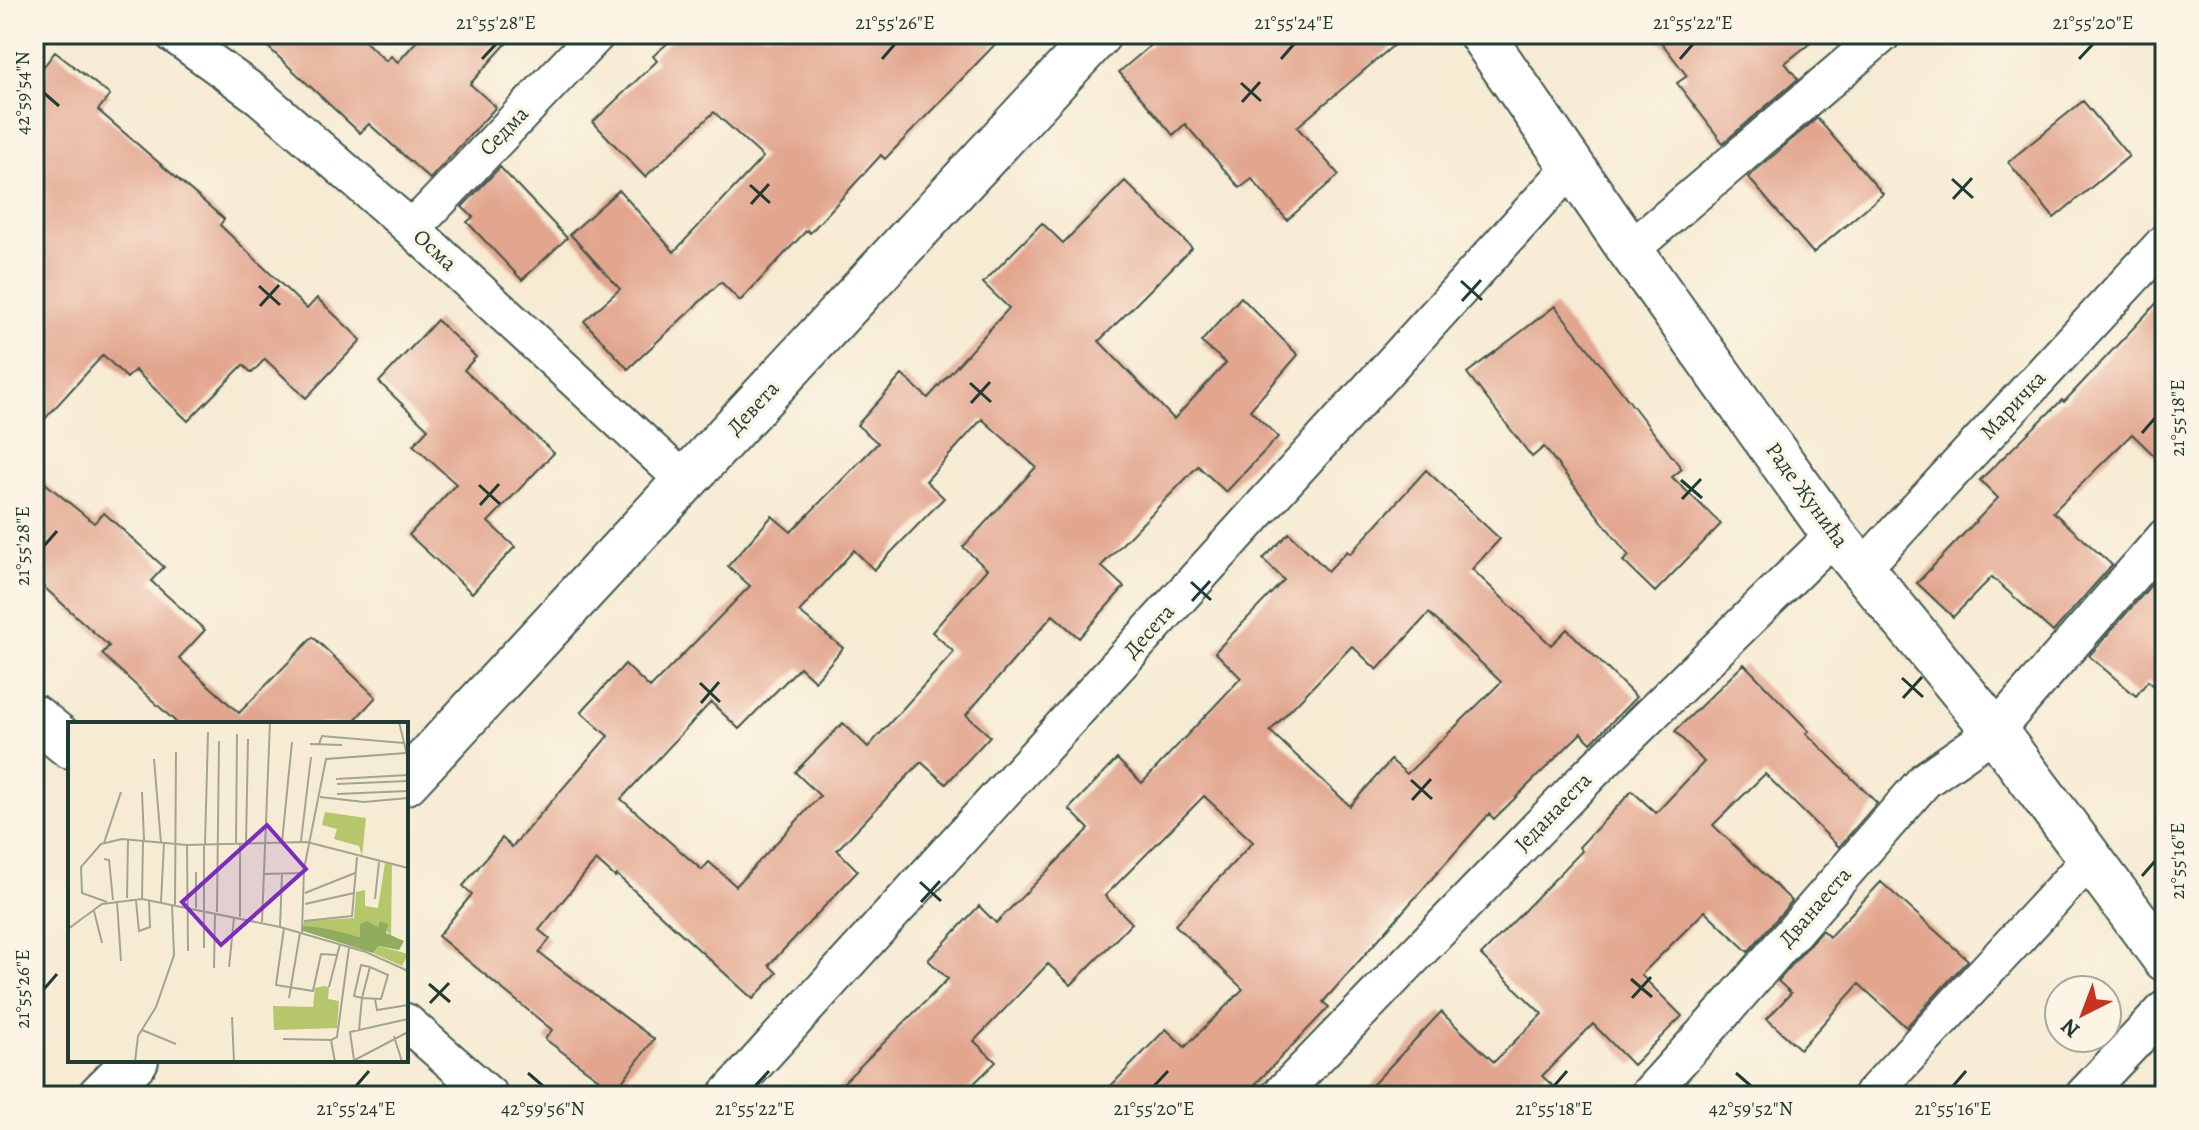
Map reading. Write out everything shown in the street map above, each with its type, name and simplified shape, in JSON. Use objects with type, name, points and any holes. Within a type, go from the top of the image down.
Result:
[{"type":"main road","name":"Девета","points":[[408,780],[1099,34]]},
{"type":"main road","name":"Раде Жунића","points":[[1481,34],[1630,250],[1834,535],[1995,731],[2165,959]]},
{"type":"main road","points":[[34,717],[68,744]]},
{"type":"main road","points":[[100,1096],[134,1062]]},
{"type":"street","name":"Осма","points":[[173,34],[260,97],[412,229],[685,481]]},
{"type":"street","name":"Седма","points":[[412,229],[597,34]]},
{"type":"street","points":[[1630,250],[1883,34]]},
{"type":"street","name":"Десета","points":[[726,1096],[1573,165]]},
{"type":"street","name":"Маричка","points":[[1862,569],[2165,242]]},
{"type":"street","name":"Једанаеста","points":[[1279,1096],[1593,771],[1834,535]]},
{"type":"street","points":[[1995,731],[2165,537]]},
{"type":"street","name":"Дванаеста","points":[[1647,1096],[1925,780],[1995,731]]},
{"type":"street","points":[[1871,1096],[2090,859]]},
{"type":"street","points":[[2083,1096],[2165,1009]]},
{"type":"street","points":[[408,1024],[490,1096]]},
{"type":"building","points":[[254,34],[357,34],[386,61],[391,56],[398,62],[423,34],[515,34],[470,84],[496,107],[430,179],[369,124],[360,133]]},
{"type":"building","points":[[678,34],[1005,34],[885,159],[881,155],[810,233],[807,230],[740,301],[721,282],[628,369],[584,321],[620,289],[570,234],[619,190],[674,252],[763,157],[714,112],[645,177],[593,122],[657,61],[653,56]]},
{"type":"building","points":[[1164,34],[1407,34],[1297,127],[1339,175],[1287,220],[1252,179],[1240,188],[1185,124],[1173,135],[1119,72]]},
{"type":"building","points":[[1655,34],[1822,34],[1785,63],[1798,79],[1723,143],[1677,83],[1687,76]]},
{"type":"building","points":[[55,52],[110,95],[98,110],[224,219],[220,225],[307,309],[317,298],[361,340],[306,398],[265,359],[252,373],[243,365],[188,421],[135,370],[127,378],[103,355],[34,431],[34,79]]},
{"type":"building","points":[[2083,101],[2129,156],[2054,218],[2008,162]]},
{"type":"building","points":[[1817,118],[1883,194],[1813,253],[1748,177]]},
{"type":"building","points":[[500,167],[567,238],[522,280],[467,222],[473,217],[462,207]]},
{"type":"building","points":[[1125,181],[1192,248],[1099,341],[1174,419],[1226,363],[1201,342],[1241,297],[1298,355],[1250,410],[1278,437],[1226,492],[1198,466],[1101,566],[1124,587],[1079,638],[1053,615],[966,715],[990,736],[946,784],[921,762],[837,850],[858,871],[769,965],[777,973],[753,999],[617,875],[615,877],[596,860],[539,930],[550,939],[539,953],[654,1039],[615,1091],[545,1039],[552,1030],[438,936],[472,894],[463,886],[502,838],[512,847],[608,736],[581,712],[625,664],[650,688],[750,586],[728,566],[772,516],[791,532],[878,443],[857,425],[902,375],[928,398],[1009,308],[983,283],[1042,223],[1063,243]],"holes":[[[982,419],[1036,467],[963,547],[987,569],[932,632],[954,652],[868,747],[843,723],[795,772],[820,796],[736,886],[709,862],[702,870],[621,799],[711,702],[739,729],[800,667],[815,681],[843,648],[799,612],[854,550],[874,570],[944,498],[926,481]]]},
{"type":"building","points":[[2165,294],[2165,466],[2132,434],[2053,512],[2112,565],[2053,632],[1992,577],[1953,617],[1917,583],[1998,498],[1980,480],[2062,400],[2064,402]]},
{"type":"building","points":[[1555,306],[1682,469],[1672,477],[1721,524],[1655,592],[1623,561],[1629,556],[1544,447],[1532,457],[1467,373]]},
{"type":"building","points":[[437,320],[476,357],[464,370],[554,453],[488,522],[515,547],[472,593],[409,535],[456,484],[413,445],[428,429],[379,382]]},
{"type":"building","points":[[1426,470],[1500,539],[1472,569],[1551,645],[1567,629],[1636,697],[1591,743],[1581,733],[1494,819],[1489,814],[1323,1002],[1329,1007],[1244,1096],[1101,1096],[1166,1029],[1185,1047],[1243,989],[1175,925],[1253,842],[1204,796],[1105,896],[1132,923],[1071,985],[1048,964],[974,1041],[996,1062],[961,1096],[830,1096],[948,979],[928,960],[979,906],[996,923],[1089,829],[1069,809],[1117,759],[1142,783],[1241,678],[1215,652],[1284,580],[1263,559],[1289,533],[1328,571],[1347,551],[1350,554]],"holes":[[[1429,613],[1501,682],[1407,774],[1391,760],[1350,806],[1270,731],[1352,646],[1377,670]]]},
{"type":"building","points":[[34,474],[94,523],[104,513],[164,567],[151,581],[205,630],[179,658],[239,713],[313,637],[376,697],[353,722],[176,722],[102,654],[109,646],[34,578]]},
{"type":"building","points":[[2165,569],[2165,695],[2148,681],[2136,696],[2089,656]]},
{"type":"building","points":[[1744,664],[1809,731],[1806,733],[1877,803],[1839,847],[1765,774],[1713,825],[1792,901],[1748,952],[1705,911],[1641,975],[1682,1016],[1633,1065],[1593,1024],[1542,1076],[1564,1096],[1362,1096],[1441,1012],[1494,1062],[1542,1014],[1481,955],[1582,851],[1579,847],[1632,791],[1656,813],[1704,762],[1675,731]]},
{"type":"building","points":[[1881,882],[1968,960],[1906,1027],[1859,984],[1800,1049],[1767,1019],[1791,993],[1778,981],[1822,930],[1829,937]]}]
